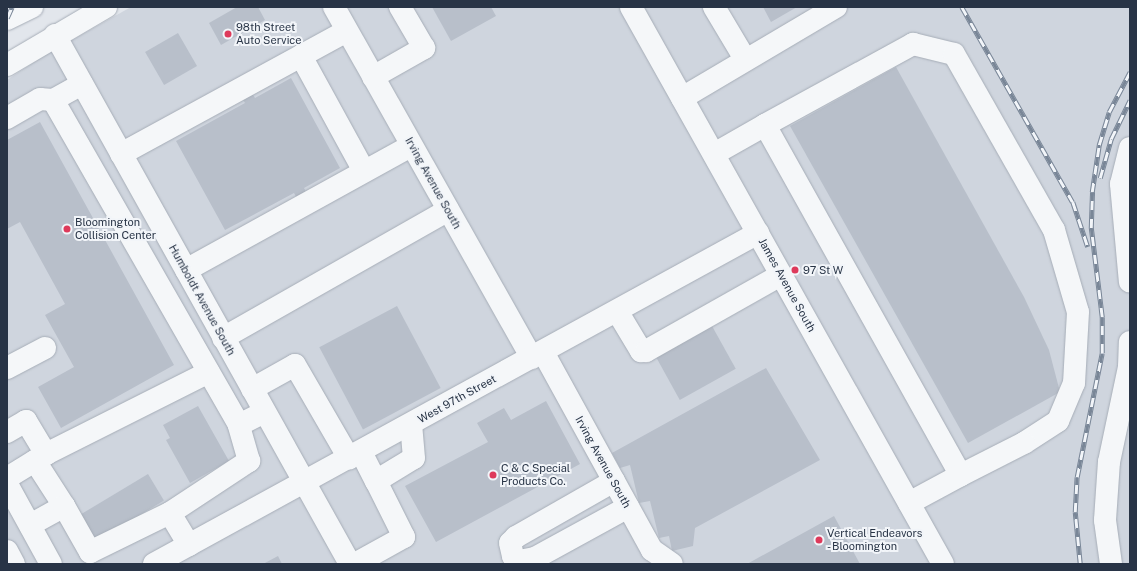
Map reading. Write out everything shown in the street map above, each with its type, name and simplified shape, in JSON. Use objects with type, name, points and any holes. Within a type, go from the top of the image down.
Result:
[{"type":"street","points":[[7,19],[32,7]]},
{"type":"street","points":[[7,65],[55,35],[106,7]]},
{"type":"street","name":"Irving Avenue South","points":[[334,7],[448,210],[614,481],[652,550],[672,564]]},
{"type":"street","points":[[373,77],[424,48],[400,7]]},
{"type":"street","name":"James Avenue South","points":[[631,7],[943,564]]},
{"type":"street","points":[[714,7],[745,59]]},
{"type":"street","points":[[682,98],[745,59],[836,7]]},
{"type":"street","points":[[121,154],[347,31]]},
{"type":"street","name":"Humboldt Avenue South","points":[[55,35],[350,564]]},
{"type":"street","points":[[714,154],[913,44],[954,54],[1054,230],[1078,312],[1074,383],[1058,421],[1024,443],[909,503]]},
{"type":"street","points":[[301,56],[364,171]]},
{"type":"street","points":[[7,118],[40,99],[53,100],[82,84]]},
{"type":"street","points":[[7,432],[26,421],[64,506],[90,552],[170,513],[248,461],[239,425],[53,100]]},
{"type":"street","points":[[765,125],[961,475]]},
{"type":"street","points":[[79,145],[107,129]]},
{"type":"street","points":[[186,270],[411,146]]},
{"type":"street","points":[[1130,148],[1122,184],[1130,282]]},
{"type":"street","points":[[191,341],[220,331],[448,210]]},
{"type":"street","points":[[126,227],[153,211]]},
{"type":"street","name":"West 97th Street","points":[[154,564],[617,312],[758,233]]},
{"type":"street","points":[[147,264],[172,247]]},
{"type":"street","points":[[617,312],[641,351],[646,351],[781,274]]},
{"type":"street","points":[[172,307],[197,291]]},
{"type":"street","points":[[1111,564],[1105,520],[1109,462],[1129,367],[1130,342]]},
{"type":"street","points":[[7,368],[45,348]]},
{"type":"street","points":[[252,389],[295,365],[355,455],[376,481],[404,538],[355,564]]},
{"type":"street","points":[[7,478],[41,457],[209,372]]},
{"type":"street","points":[[239,425],[264,412]]},
{"type":"street","points":[[376,481],[414,458],[411,424]]},
{"type":"street","points":[[614,481],[516,537],[510,543],[513,556],[519,561],[535,558],[628,507]]},
{"type":"street","points":[[10,495],[30,525],[51,564]]},
{"type":"street","points":[[30,525],[64,506]]},
{"type":"street","points":[[170,513],[189,545]]},
{"type":"street","points":[[7,551],[14,564]]},
{"type":"shaded area","points":[[131,7],[1130,7],[1130,564],[7,564],[7,80],[40,58]]},
{"type":"building","name":"98th Street Auto Service","points":[[237,7],[258,7],[265,20],[221,45],[209,23]]},
{"type":"building","points":[[432,7],[491,7],[496,16],[451,41]]},
{"type":"building","points":[[763,7],[797,7],[771,22]]},
{"type":"building","points":[[178,33],[197,66],[164,85],[145,52]]},
{"type":"building","points":[[896,67],[1024,297],[1049,350],[1060,392],[968,443],[790,126]]},
{"type":"building","points":[[291,78],[340,168],[304,188],[309,197],[299,202],[294,193],[225,230],[176,141],[245,103],[240,95],[250,90],[255,98]]},
{"type":"building","points":[[40,122],[174,365],[61,428],[38,387],[74,367],[45,315],[65,304],[20,222],[7,229],[7,140]]},
{"type":"building","points":[[397,306],[441,388],[363,429],[319,347]]},
{"type":"building","points":[[712,326],[736,369],[680,400],[656,357]]},
{"type":"building","points":[[766,368],[820,460],[695,528],[693,546],[672,551],[669,536],[659,538],[650,501],[639,503],[630,465],[620,468],[612,453]]},
{"type":"building","name":"C & C Special Products Co.","points":[[546,401],[580,464],[436,542],[405,486],[488,442],[477,423],[504,408],[511,420]]},
{"type":"building","points":[[198,406],[229,461],[190,483],[166,440],[170,438],[163,425]]},
{"type":"building","points":[[148,474],[164,501],[89,545],[73,519]]},
{"type":"building","name":"Vertical Endeavors - Bloomington","points":[[834,516],[860,564],[747,564]]},
{"type":"building","points":[[278,556],[282,564],[263,564]]},
{"type":"railway","points":[[7,18],[12,7]]},
{"type":"railway","points":[[962,7],[1073,202],[1088,247]]},
{"type":"railway","points":[[1080,564],[1075,512],[1077,477],[1102,353],[1102,317],[1091,228],[1092,192],[1099,145],[1109,112],[1130,72]]},
{"type":"railway","points":[[1100,178],[1111,139],[1130,100]]},
{"type":"place","name":"98th Street Auto Service","points":[[228,34]]},
{"type":"place","name":"Bloomington Collision Center","points":[[67,229]]},
{"type":"place","name":"97 St W","points":[[795,270]]},
{"type":"place","name":"C & C Special Products Co.","points":[[493,475]]},
{"type":"place","name":"Vertical Endeavors - Bloomington","points":[[819,540]]}]
